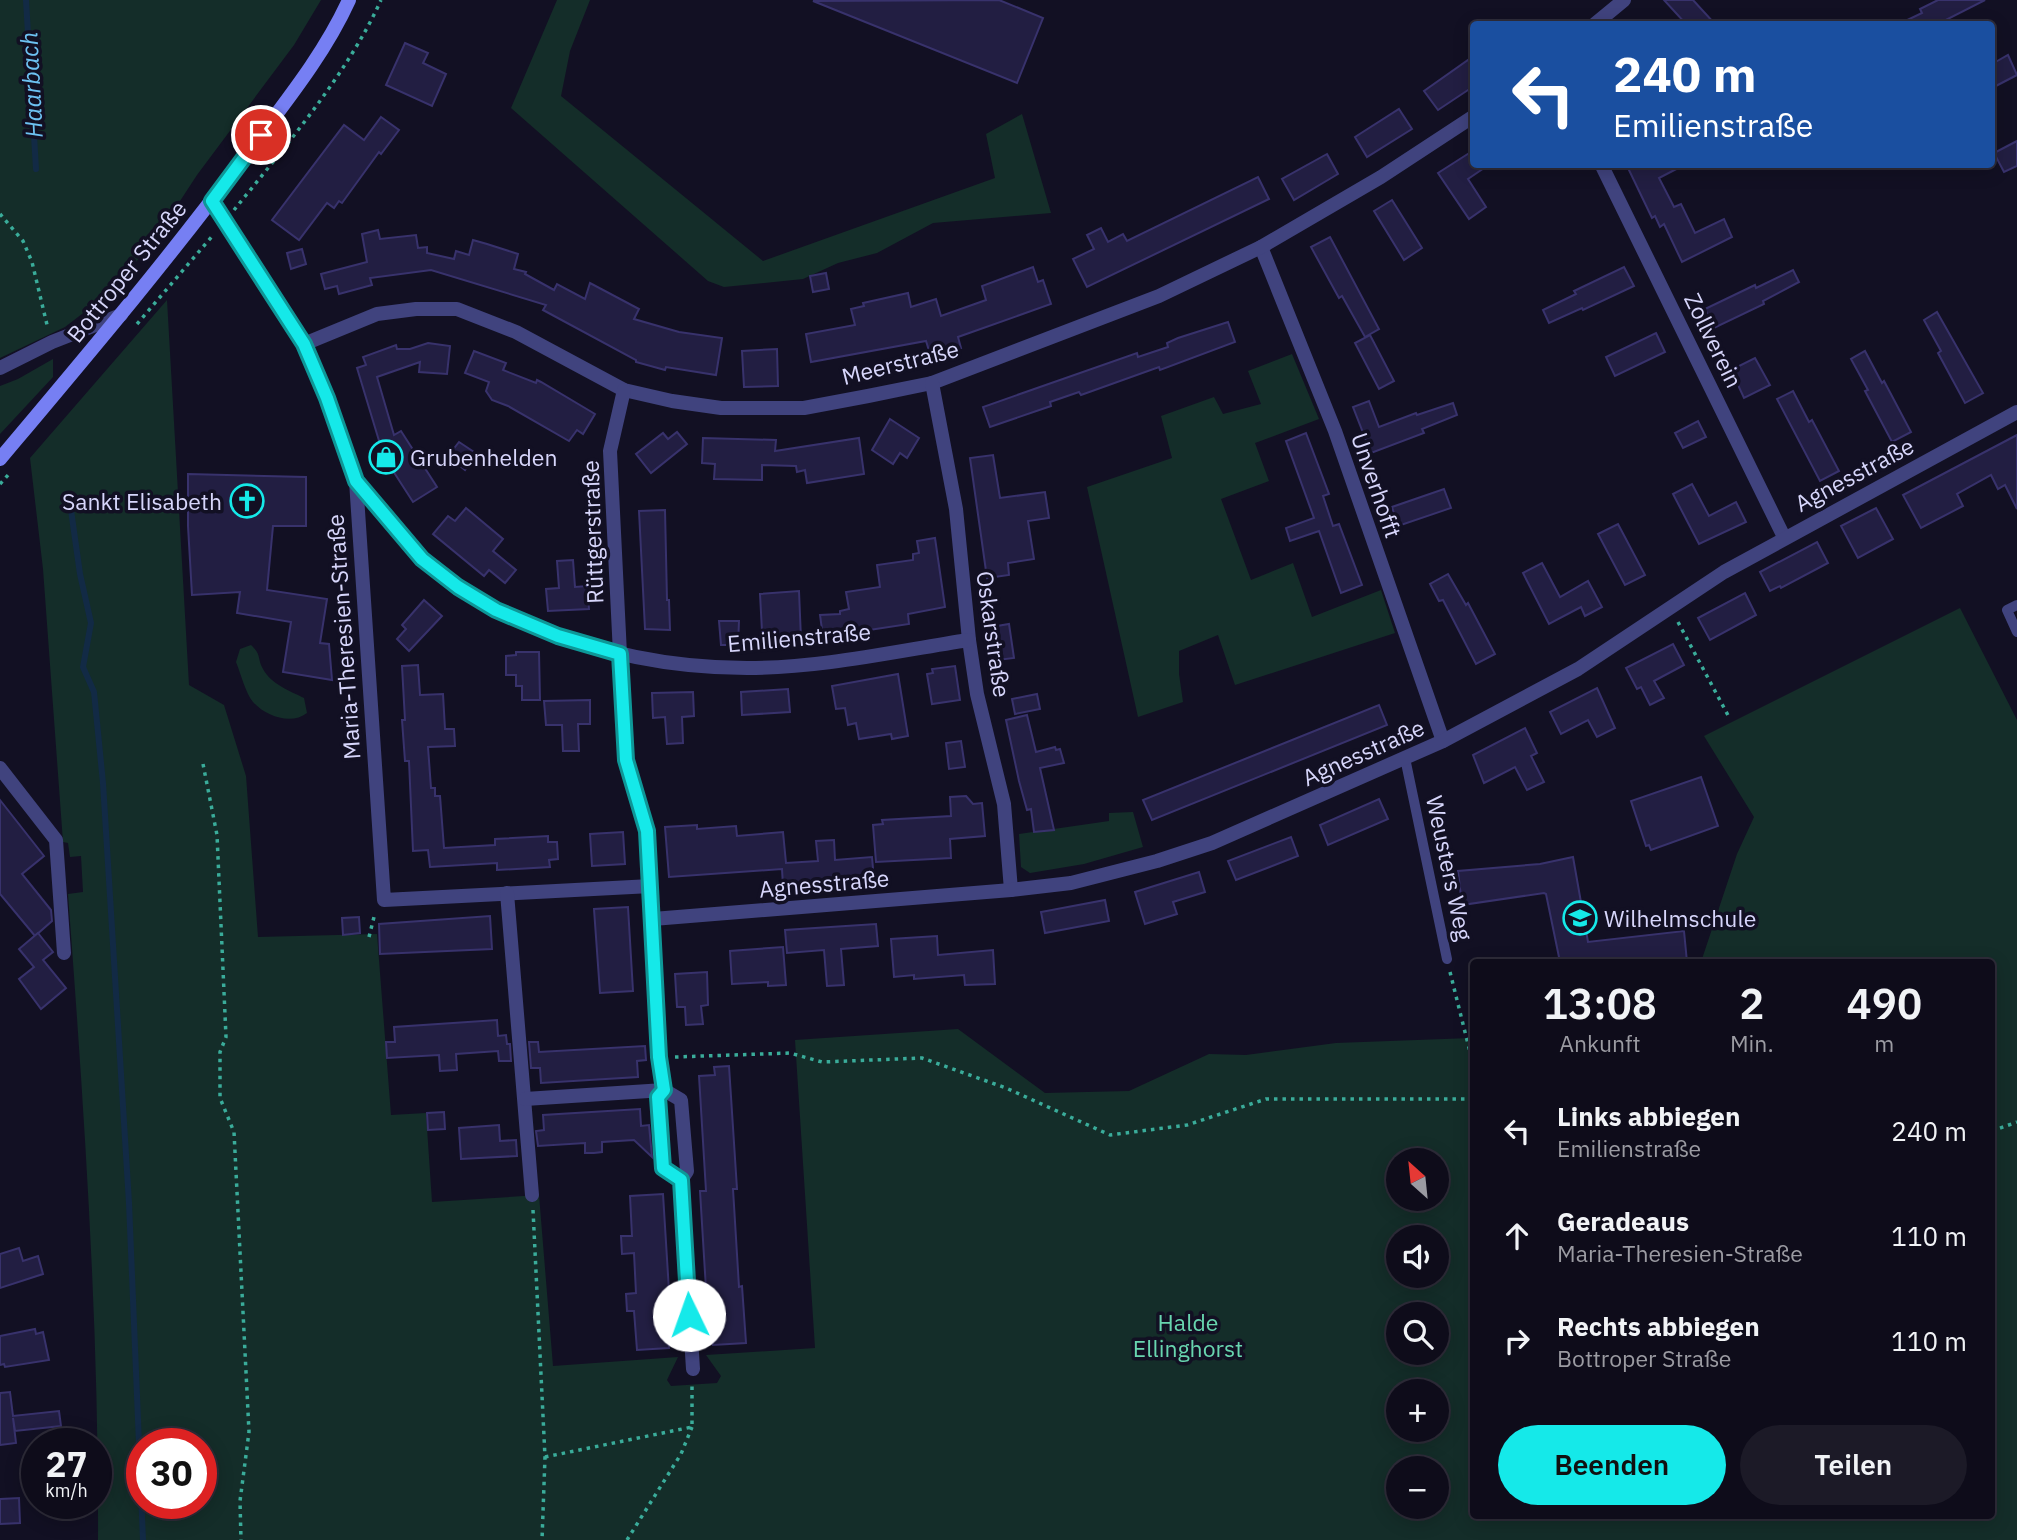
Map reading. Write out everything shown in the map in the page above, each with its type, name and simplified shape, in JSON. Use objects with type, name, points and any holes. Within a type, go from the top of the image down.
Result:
[{"type":"main road","name":"Bottroper Straße","points":[[0,459],[212,201],[304,77],[349,0]]},
{"type":"street","points":[[1599,21],[1624,0]]},
{"type":"street","name":"Meerstraße","points":[[304,344],[377,314],[416,309],[457,309],[516,332],[624,390],[721,408],[804,408],[932,383],[1159,296],[1261,247],[1381,177],[1470,119]]},
{"type":"street","name":"Zollverein","points":[[1603,168],[1784,537]]},
{"type":"street","name":"Maria-Theresien-Straße","points":[[212,201],[304,344],[327,398],[356,481],[384,900]]},
{"type":"street","name":"Unverhofft","points":[[1261,247],[1335,431],[1443,741]]},
{"type":"street","points":[[0,368],[52,342],[121,315]]},
{"type":"street","name":"Oskarstraße","points":[[932,383],[956,509],[977,694],[1004,804],[1011,890]]},
{"type":"street","name":"Rüttgerstraße","points":[[624,390],[610,451],[626,760],[647,831],[659,1057],[664,1090],[658,1097],[663,1168],[681,1180]]},
{"type":"street","name":"Agnesstraße","points":[[653,919],[1071,883],[1157,861],[1201,846],[1443,741],[1578,669],[1724,572],[1784,537],[2017,412]]},
{"type":"street","name":"Emilienstraße","points":[[356,481],[422,559],[458,587],[496,610],[558,636],[620,654],[687,665],[748,668],[813,664],[969,640]]},
{"type":"street","points":[[0,768],[56,840],[64,953]]},
{"type":"street","points":[[384,900],[651,886]]},
{"type":"street","points":[[507,893],[532,1195]]},
{"type":"street","points":[[525,1100],[664,1090]]},
{"type":"street","name":"Rüttgerstraße","points":[[664,1090],[681,1100],[687,1171],[681,1180],[693,1369]]},
{"type":"lane","points":[[2017,605],[2007,610],[2017,632]]},
{"type":"lane","name":"Weusters Weg","points":[[1405,758],[1447,960]]},
{"type":"path","points":[[225,221],[301,126],[367,31],[381,0]]},
{"type":"path","points":[[0,214],[23,241],[32,262],[52,342]]},
{"type":"path","points":[[1670,608],[1730,719]]},
{"type":"path","points":[[203,764],[217,835],[226,1037],[220,1052],[220,1098],[234,1132],[240,1232],[249,1432],[240,1501],[241,1540]]},
{"type":"path","points":[[369,937],[373,917],[384,900]]},
{"type":"path","name":"Weusters Weg","points":[[1447,960],[1470,1052]]},
{"type":"path","points":[[659,1057],[790,1053],[822,1062],[922,1058],[1006,1088],[1110,1135],[1187,1125],[1266,1099],[1470,1098]]},
{"type":"path","points":[[1995,1130],[2017,1122]]},
{"type":"path","points":[[532,1195],[545,1457],[542,1540]]},
{"type":"path","points":[[626,1540],[681,1454],[692,1427],[693,1369]]},
{"type":"path","points":[[545,1457],[692,1427]]},
{"type":"green space","points":[[0,0],[321,0],[294,45],[117,287],[65,327],[0,358]]},
{"type":"green space","points":[[557,0],[590,0],[570,51],[561,96],[763,261],[995,178],[986,134],[1022,114],[1051,213],[933,223],[877,253],[838,263],[803,279],[724,287],[708,281],[511,108]]},
{"type":"green space","name":"Halde Ellinghorst","points":[[167,300],[189,685],[224,705],[246,776],[258,937],[377,934],[391,1115],[426,1113],[432,1202],[539,1195],[553,1366],[678,1357],[667,1380],[671,1386],[717,1383],[721,1376],[706,1355],[815,1348],[795,1040],[958,1029],[1045,1093],[1129,1091],[1209,1054],[1246,1055],[1336,1043],[1470,1038],[1470,1519],[1995,1519],[1995,959],[1702,959],[1737,854],[1754,817],[1704,736],[1960,608],[2017,720],[2017,1540],[98,1540],[98,1519],[112,1519],[112,1428],[97,1428],[85,1136],[68,894],[83,892],[81,856],[70,857],[68,843],[63,842],[43,569],[30,458]]},
{"type":"green space","points":[[1292,354],[1319,419],[1255,443],[1269,481],[1221,499],[1251,580],[1293,563],[1312,617],[1381,590],[1395,633],[1235,685],[1218,635],[1179,651],[1183,702],[1138,717],[1087,487],[1172,458],[1161,416],[1214,397],[1223,414],[1261,404],[1248,371]]},
{"type":"green space","points":[[53,359],[53,377],[0,434],[0,386]]},
{"type":"green space","points":[[251,645],[271,679],[304,698],[307,713],[301,717],[279,718],[265,712],[253,702],[236,662],[240,649]]},
{"type":"green space","points":[[1133,812],[1143,847],[1084,864],[1030,873],[1021,867],[1019,834],[1109,821],[1109,813]]},
{"type":"building","points":[[999,0],[1043,18],[1017,83],[813,1]]},
{"type":"building","points":[[1664,0],[1693,0],[1712,21],[1683,21]]},
{"type":"building","points":[[1938,0],[1985,0],[1944,21],[1905,21],[1922,13],[1920,9]]},
{"type":"building","points":[[405,43],[428,53],[423,63],[446,74],[432,106],[386,85]]},
{"type":"building","points":[[2008,55],[2017,75],[1995,86],[1995,62]]},
{"type":"building","points":[[1468,60],[1470,63],[1470,89],[1438,110],[1424,91]]},
{"type":"building","points":[[1399,109],[1412,129],[1367,157],[1355,137]]},
{"type":"building","points":[[381,117],[399,130],[381,154],[379,152],[342,203],[339,201],[334,208],[327,203],[299,240],[272,220],[344,125],[364,140]]},
{"type":"building","points":[[2017,141],[2017,166],[2004,172],[1995,152]]},
{"type":"building","points":[[1470,153],[1470,168],[1484,168],[1468,179],[1486,207],[1469,219],[1438,173]]},
{"type":"building","points":[[1327,154],[1338,174],[1294,200],[1282,179]]},
{"type":"building","points":[[1628,168],[1678,168],[1659,178],[1674,207],[1681,204],[1695,233],[1724,219],[1732,237],[1682,262],[1664,224],[1660,227],[1655,216],[1652,218]]},
{"type":"building","points":[[1258,177],[1269,199],[1087,287],[1073,259],[1094,249],[1087,235],[1101,228],[1108,242],[1123,234],[1127,241]]},
{"type":"building","points":[[1392,200],[1422,248],[1404,260],[1374,211]]},
{"type":"building","points":[[378,230],[380,239],[416,235],[418,248],[427,247],[427,253],[454,259],[456,251],[469,255],[473,240],[487,244],[518,254],[514,269],[526,272],[525,274],[554,290],[557,284],[585,299],[590,283],[639,309],[634,319],[679,332],[722,338],[716,375],[666,367],[665,370],[636,362],[543,310],[546,305],[431,270],[370,278],[372,285],[339,294],[337,286],[325,289],[321,274],[367,262],[362,234]]},
{"type":"building","points":[[1330,237],[1379,329],[1365,337],[1342,296],[1339,298],[1311,247]]},
{"type":"building","points":[[302,249],[306,264],[291,269],[287,253]]},
{"type":"building","points":[[1033,267],[1038,282],[1043,280],[1051,304],[958,337],[961,348],[931,357],[926,341],[811,362],[806,334],[855,325],[851,309],[864,306],[863,303],[908,293],[911,307],[936,299],[941,316],[986,300],[982,286]]},
{"type":"building","points":[[1624,267],[1634,286],[1549,323],[1543,310],[1576,294],[1574,291]]},
{"type":"building","points":[[1793,270],[1799,282],[1763,301],[1764,304],[1714,328],[1705,309]]},
{"type":"building","points":[[826,273],[829,289],[813,292],[810,276]]},
{"type":"building","points":[[1937,312],[1983,393],[1965,403],[1924,320]]},
{"type":"building","points":[[1228,322],[1235,342],[1160,370],[1159,367],[1081,395],[1079,392],[1050,402],[1051,406],[990,427],[983,407],[1137,353],[1138,357],[1168,347],[1167,343],[1178,338]]},
{"type":"building","points":[[1656,333],[1665,352],[1615,376],[1606,357]]},
{"type":"building","points":[[1370,335],[1394,381],[1379,389],[1355,343]]},
{"type":"building","points":[[428,343],[450,346],[447,374],[419,372],[420,362],[377,377],[394,435],[401,431],[437,487],[413,502],[377,446],[380,444],[357,368],[366,365],[363,357],[396,345],[397,349],[410,349]]},
{"type":"building","points":[[777,349],[778,386],[744,387],[742,351]]},
{"type":"building","points":[[474,351],[506,363],[503,370],[536,383],[537,380],[595,414],[583,434],[577,430],[569,441],[508,406],[492,400],[486,391],[489,382],[465,373]]},
{"type":"building","points":[[1865,351],[1911,432],[1892,442],[1851,359]]},
{"type":"building","points":[[1755,358],[1770,385],[1744,398],[1731,370]]},
{"type":"building","points":[[1793,391],[1839,471],[1820,481],[1777,399]]},
{"type":"building","points":[[1369,401],[1379,427],[1453,403],[1457,415],[1422,429],[1424,433],[1371,453],[1353,407]]},
{"type":"building","points":[[890,419],[919,438],[907,458],[900,453],[893,464],[872,450]]},
{"type":"building","points":[[1698,421],[1706,437],[1683,448],[1675,433]]},
{"type":"building","points":[[677,432],[687,444],[651,473],[636,454],[663,433],[668,439]]},
{"type":"building","points":[[1306,433],[1329,494],[1323,496],[1333,526],[1339,524],[1362,585],[1341,593],[1319,531],[1290,541],[1286,528],[1314,518],[1286,441]]},
{"type":"building","points":[[2017,435],[2017,509],[2005,485],[1998,489],[1991,475],[1957,494],[1963,506],[1921,528],[1903,495]]},
{"type":"building","points":[[703,438],[776,440],[775,451],[859,438],[864,474],[807,483],[805,470],[797,472],[796,466],[762,465],[762,480],[714,479],[715,464],[702,463]]},
{"type":"building","points":[[459,442],[477,454],[465,470],[448,456]]},
{"type":"building","points":[[993,455],[1000,498],[1045,492],[1049,518],[1028,521],[1034,559],[1008,563],[1009,575],[987,578],[970,458]]},
{"type":"building","points":[[188,474],[306,477],[306,526],[273,526],[267,590],[327,599],[320,643],[329,644],[332,680],[283,672],[291,622],[237,613],[240,592],[192,595]]},
{"type":"building","points":[[1692,484],[1709,516],[1736,502],[1746,522],[1699,544],[1673,494]]},
{"type":"building","points":[[1444,489],[1451,508],[1398,526],[1392,507]]},
{"type":"building","points":[[466,508],[503,539],[493,551],[516,570],[505,583],[489,570],[484,576],[433,534],[448,516],[455,521]]},
{"type":"building","points":[[1876,508],[1893,539],[1858,558],[1841,526]]},
{"type":"building","points":[[665,510],[670,630],[645,629],[639,511]]},
{"type":"building","points":[[1618,524],[1645,575],[1625,585],[1598,534]]},
{"type":"building","points":[[935,538],[945,607],[908,614],[909,624],[823,637],[820,615],[840,614],[840,611],[849,609],[846,592],[880,587],[877,565],[913,560],[913,554],[919,553],[917,541]]},
{"type":"building","points":[[1817,542],[1828,563],[1770,591],[1760,572]]},
{"type":"building","points":[[573,560],[575,587],[587,586],[589,609],[548,611],[546,589],[559,588],[557,561]]},
{"type":"building","points":[[1542,563],[1560,597],[1588,581],[1602,607],[1585,616],[1581,607],[1549,624],[1523,573]]},
{"type":"building","points":[[1448,574],[1466,605],[1468,603],[1495,654],[1476,664],[1443,600],[1439,601],[1430,584]]},
{"type":"building","points":[[799,591],[801,639],[776,641],[775,632],[762,631],[760,594]]},
{"type":"building","points":[[1745,593],[1756,615],[1710,640],[1698,618]]},
{"type":"building","points":[[424,600],[442,616],[409,651],[397,639],[406,629],[402,625]]},
{"type":"building","points":[[719,621],[739,621],[738,645],[721,645]]},
{"type":"building","points":[[1009,624],[1014,658],[990,661],[985,628]]},
{"type":"building","points":[[1673,644],[1684,665],[1654,681],[1664,698],[1650,705],[1641,687],[1637,689],[1626,668]]},
{"type":"building","points":[[516,652],[539,652],[540,700],[522,700],[522,686],[516,686],[516,675],[506,675],[506,656],[516,655]]},
{"type":"building","points":[[418,665],[420,695],[443,694],[445,729],[454,729],[455,746],[428,747],[431,788],[435,788],[435,796],[440,796],[444,848],[495,845],[495,839],[548,836],[548,842],[557,842],[558,859],[549,860],[550,867],[497,870],[497,863],[430,867],[428,850],[413,851],[409,761],[405,761],[402,720],[405,720],[402,666]]},
{"type":"building","points":[[955,666],[960,700],[932,704],[927,674],[933,673],[932,669]]},
{"type":"building","points":[[898,674],[908,736],[892,739],[891,734],[859,739],[856,723],[848,725],[845,708],[836,709],[832,686]]},
{"type":"building","points":[[1597,688],[1615,728],[1597,737],[1588,720],[1561,734],[1550,712]]},
{"type":"building","points":[[788,689],[790,712],[742,715],[741,692]]},
{"type":"building","points":[[693,692],[694,716],[682,717],[683,743],[667,744],[665,717],[653,718],[652,693]]},
{"type":"building","points":[[1037,694],[1040,709],[1015,714],[1012,699]]},
{"type":"building","points":[[590,700],[590,724],[578,724],[579,751],[563,751],[562,725],[546,725],[544,701]]},
{"type":"building","points":[[1379,705],[1387,725],[1152,820],[1143,800]]},
{"type":"building","points":[[1027,715],[1036,752],[1055,747],[1056,750],[1060,749],[1064,763],[1040,768],[1054,830],[1034,832],[1031,809],[1027,810],[1019,781],[1006,720]]},
{"type":"building","points":[[1525,728],[1537,753],[1531,756],[1544,782],[1527,790],[1515,767],[1484,783],[1473,755]]},
{"type":"building","points":[[961,741],[965,767],[949,769],[946,743]]},
{"type":"building","points":[[1701,777],[1718,826],[1651,850],[1649,845],[1646,846],[1631,801]]},
{"type":"building","points":[[966,796],[973,804],[982,803],[985,836],[950,839],[951,858],[876,862],[873,825],[883,824],[882,820],[951,816],[950,797]]},
{"type":"building","points":[[1379,799],[1388,819],[1328,845],[1320,825]]},
{"type":"building","points":[[0,800],[44,856],[22,874],[51,910],[52,921],[35,936],[0,894]]},
{"type":"building","points":[[697,825],[697,829],[736,826],[737,836],[783,832],[786,863],[818,861],[816,841],[834,840],[835,860],[872,857],[874,880],[783,886],[782,869],[669,877],[665,827]]},
{"type":"building","points":[[623,832],[625,864],[592,866],[590,834]]},
{"type":"building","points":[[1291,837],[1298,856],[1236,880],[1228,861]]},
{"type":"building","points":[[1573,857],[1588,942],[1684,931],[1687,959],[1559,959],[1544,893],[1462,905],[1458,871],[1540,864]]},
{"type":"building","points":[[1199,872],[1205,892],[1173,902],[1177,914],[1145,924],[1135,892]]},
{"type":"building","points":[[1105,900],[1109,921],[1045,933],[1041,912]]},
{"type":"building","points":[[628,907],[633,991],[600,993],[594,909]]},
{"type":"building","points":[[490,916],[492,949],[380,954],[379,924]]},
{"type":"building","points":[[359,917],[360,933],[343,935],[342,918]]},
{"type":"building","points":[[876,924],[878,946],[841,949],[844,985],[827,986],[824,950],[787,953],[785,930]]},
{"type":"building","points":[[38,933],[53,952],[43,960],[66,988],[41,1009],[19,979],[34,967],[19,949]]},
{"type":"building","points":[[937,936],[938,955],[993,950],[995,984],[965,985],[964,975],[914,979],[914,975],[894,977],[891,939]]},
{"type":"building","points":[[783,947],[786,985],[768,986],[768,982],[732,984],[730,951]]},
{"type":"building","points":[[707,972],[708,1005],[701,1006],[703,1024],[686,1025],[685,1007],[677,1007],[675,974]]},
{"type":"building","points":[[497,1020],[498,1036],[506,1035],[507,1044],[510,1044],[511,1061],[499,1061],[498,1051],[456,1054],[457,1070],[440,1071],[439,1055],[387,1058],[386,1042],[395,1042],[394,1027]]},
{"type":"building","points":[[529,1042],[538,1042],[539,1052],[645,1046],[646,1060],[637,1061],[638,1077],[541,1083],[540,1068],[531,1068]]},
{"type":"building","points":[[729,1066],[737,1189],[733,1189],[739,1287],[742,1286],[746,1343],[713,1345],[709,1288],[706,1289],[700,1191],[706,1191],[699,1076],[715,1075],[714,1067]]},
{"type":"building","points":[[640,1109],[641,1126],[649,1125],[652,1157],[634,1140],[602,1142],[602,1152],[594,1153],[585,1153],[585,1143],[538,1146],[536,1131],[544,1130],[543,1115]]},
{"type":"building","points":[[444,1112],[445,1129],[428,1130],[427,1113]]},
{"type":"building","points":[[499,1125],[500,1141],[516,1140],[517,1156],[461,1159],[459,1128]]},
{"type":"building","points":[[663,1194],[669,1291],[666,1291],[669,1348],[637,1350],[634,1311],[627,1311],[626,1294],[636,1293],[634,1253],[622,1254],[621,1236],[632,1236],[630,1196]]},
{"type":"building","points":[[19,1248],[23,1261],[38,1256],[43,1274],[0,1288],[0,1254]]},
{"type":"building","points":[[35,1329],[36,1334],[43,1332],[49,1360],[5,1367],[4,1364],[0,1365],[0,1336]]},
{"type":"building","points":[[10,1392],[13,1416],[59,1411],[61,1426],[21,1428],[15,1431],[13,1418],[16,1443],[0,1445],[0,1393]]},
{"type":"building","points":[[19,1498],[20,1523],[0,1524],[0,1499]]},
{"type":"waterway","name":"Haarbach","points":[[26,0],[36,169]]},
{"type":"waterway","points":[[71,510],[80,574],[91,623],[83,667],[94,692],[103,783],[129,1203],[143,1540]]},
{"type":"place","name":"Grubenhelden","points":[[386,457]]},
{"type":"place","name":"Sankt Elisabeth","points":[[247,501]]},
{"type":"place","name":"Wilhelmschule","points":[[1580,918]]},
{"type":"route","points":[[261,135],[212,201],[304,344],[327,398],[356,481],[422,559],[458,587],[496,610],[558,636],[620,654],[626,760],[647,831],[659,1057],[664,1090],[658,1097],[663,1168],[681,1180],[689,1315]]}]
